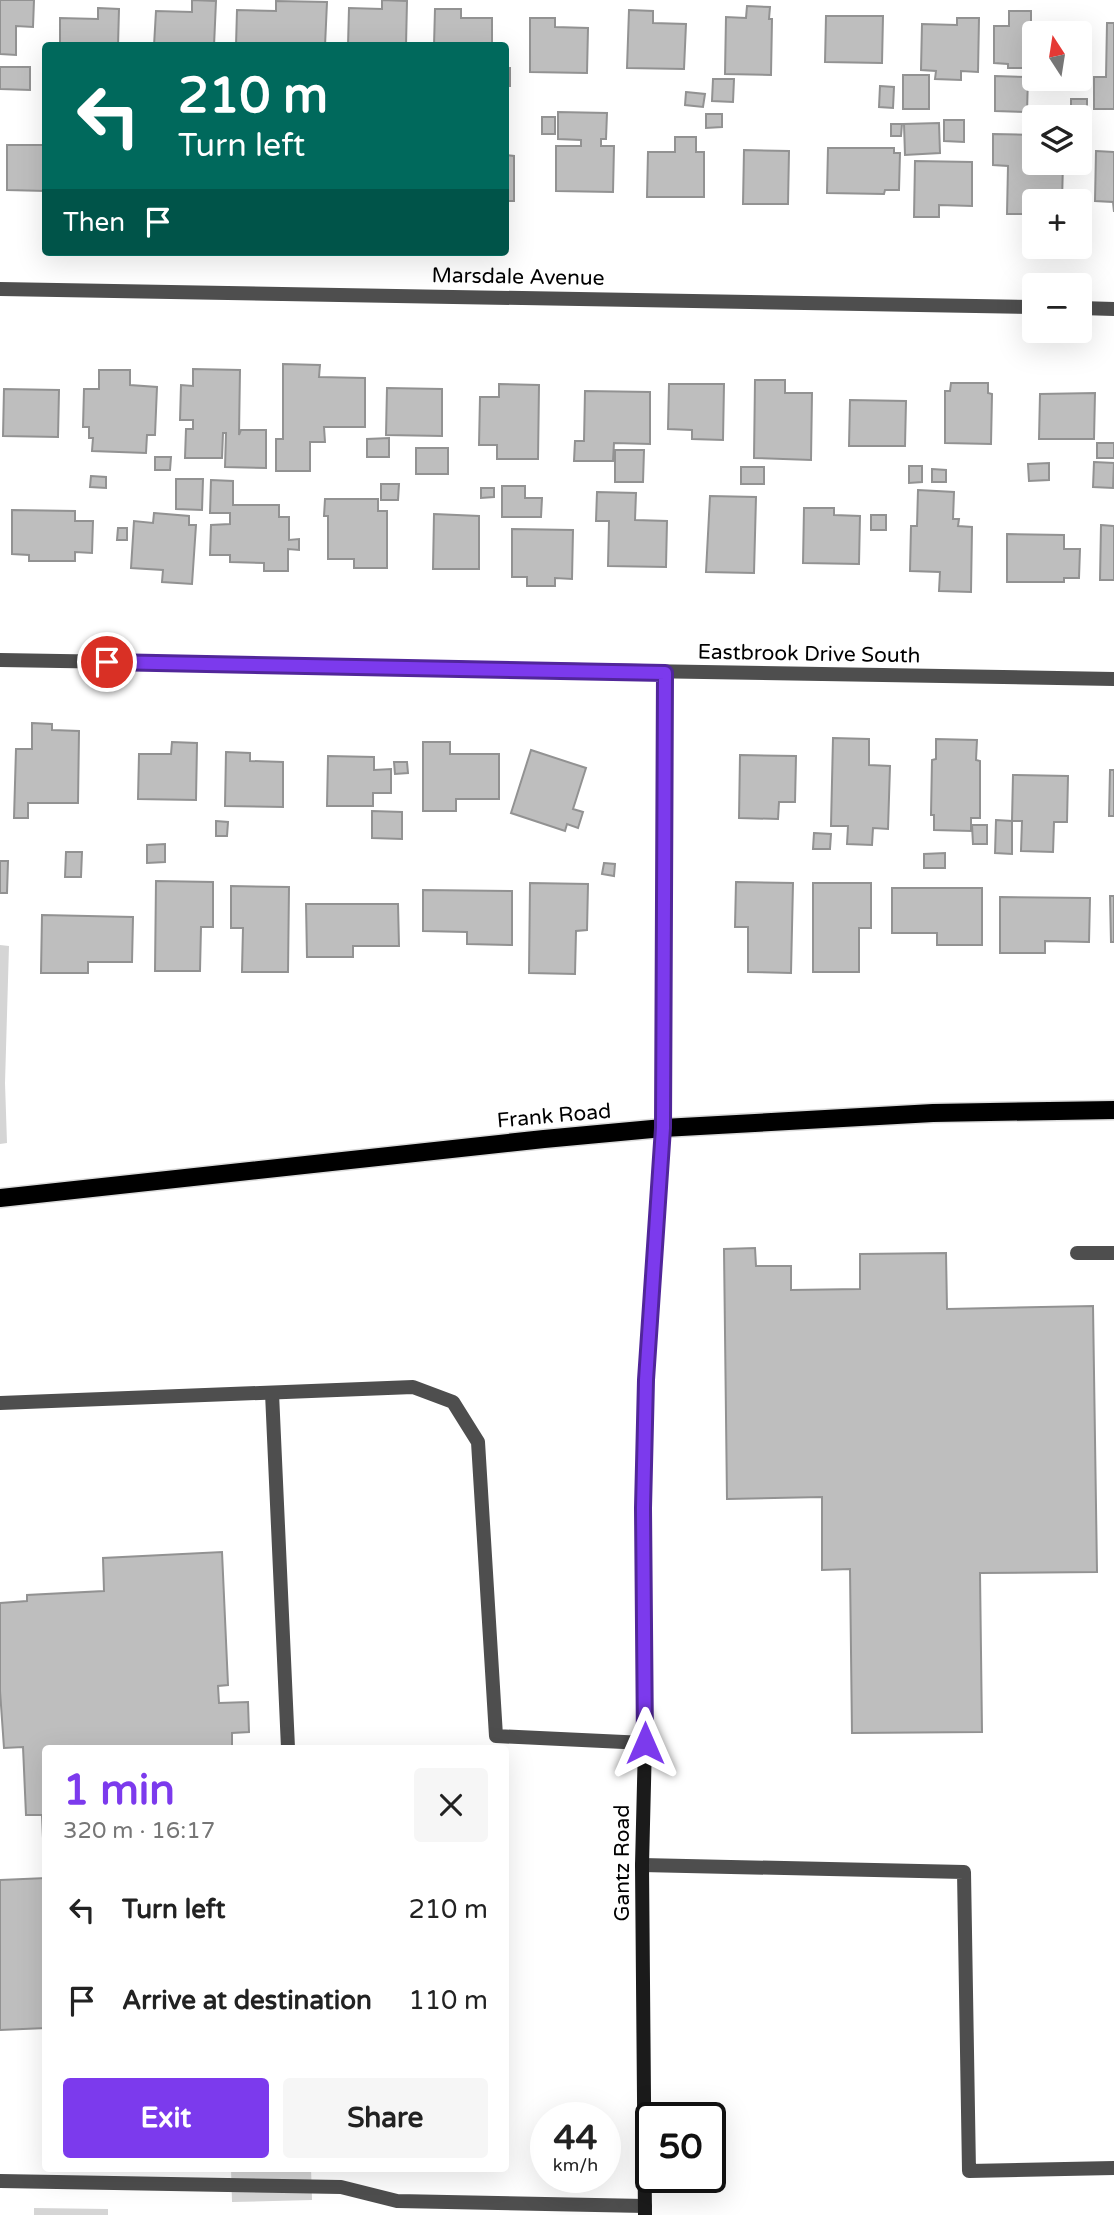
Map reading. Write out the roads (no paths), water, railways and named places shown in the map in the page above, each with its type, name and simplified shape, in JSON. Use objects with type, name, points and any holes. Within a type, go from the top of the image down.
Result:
[{"type":"main road","name":"Frank Road","points":[[0,1198],[663,1128],[933,1113],[1114,1111]]},
{"type":"main road","name":"Gantz Road","points":[[645,2211],[643,1508],[646,1380],[663,1128]]},
{"type":"street","name":"Marsdale Avenue","points":[[0,289],[1022,307]]},
{"type":"street","points":[[1092,308],[1114,309]]},
{"type":"street","name":"Eastbrook Drive South","points":[[0,660],[1114,679]]},
{"type":"street","name":"Gantz Road","points":[[663,1128],[665,673]]},
{"type":"street","points":[[1077,1253],[1114,1253]]},
{"type":"street","points":[[0,1403],[412,1387],[453,1402],[478,1442],[494,1742],[645,1743]]},
{"type":"street","points":[[272,1393],[288,1745]]},
{"type":"street","points":[[642,1865],[964,1871],[969,2171],[1114,2168]]},
{"type":"street","points":[[0,2180],[341,2187],[397,2201],[645,2211]]}]
